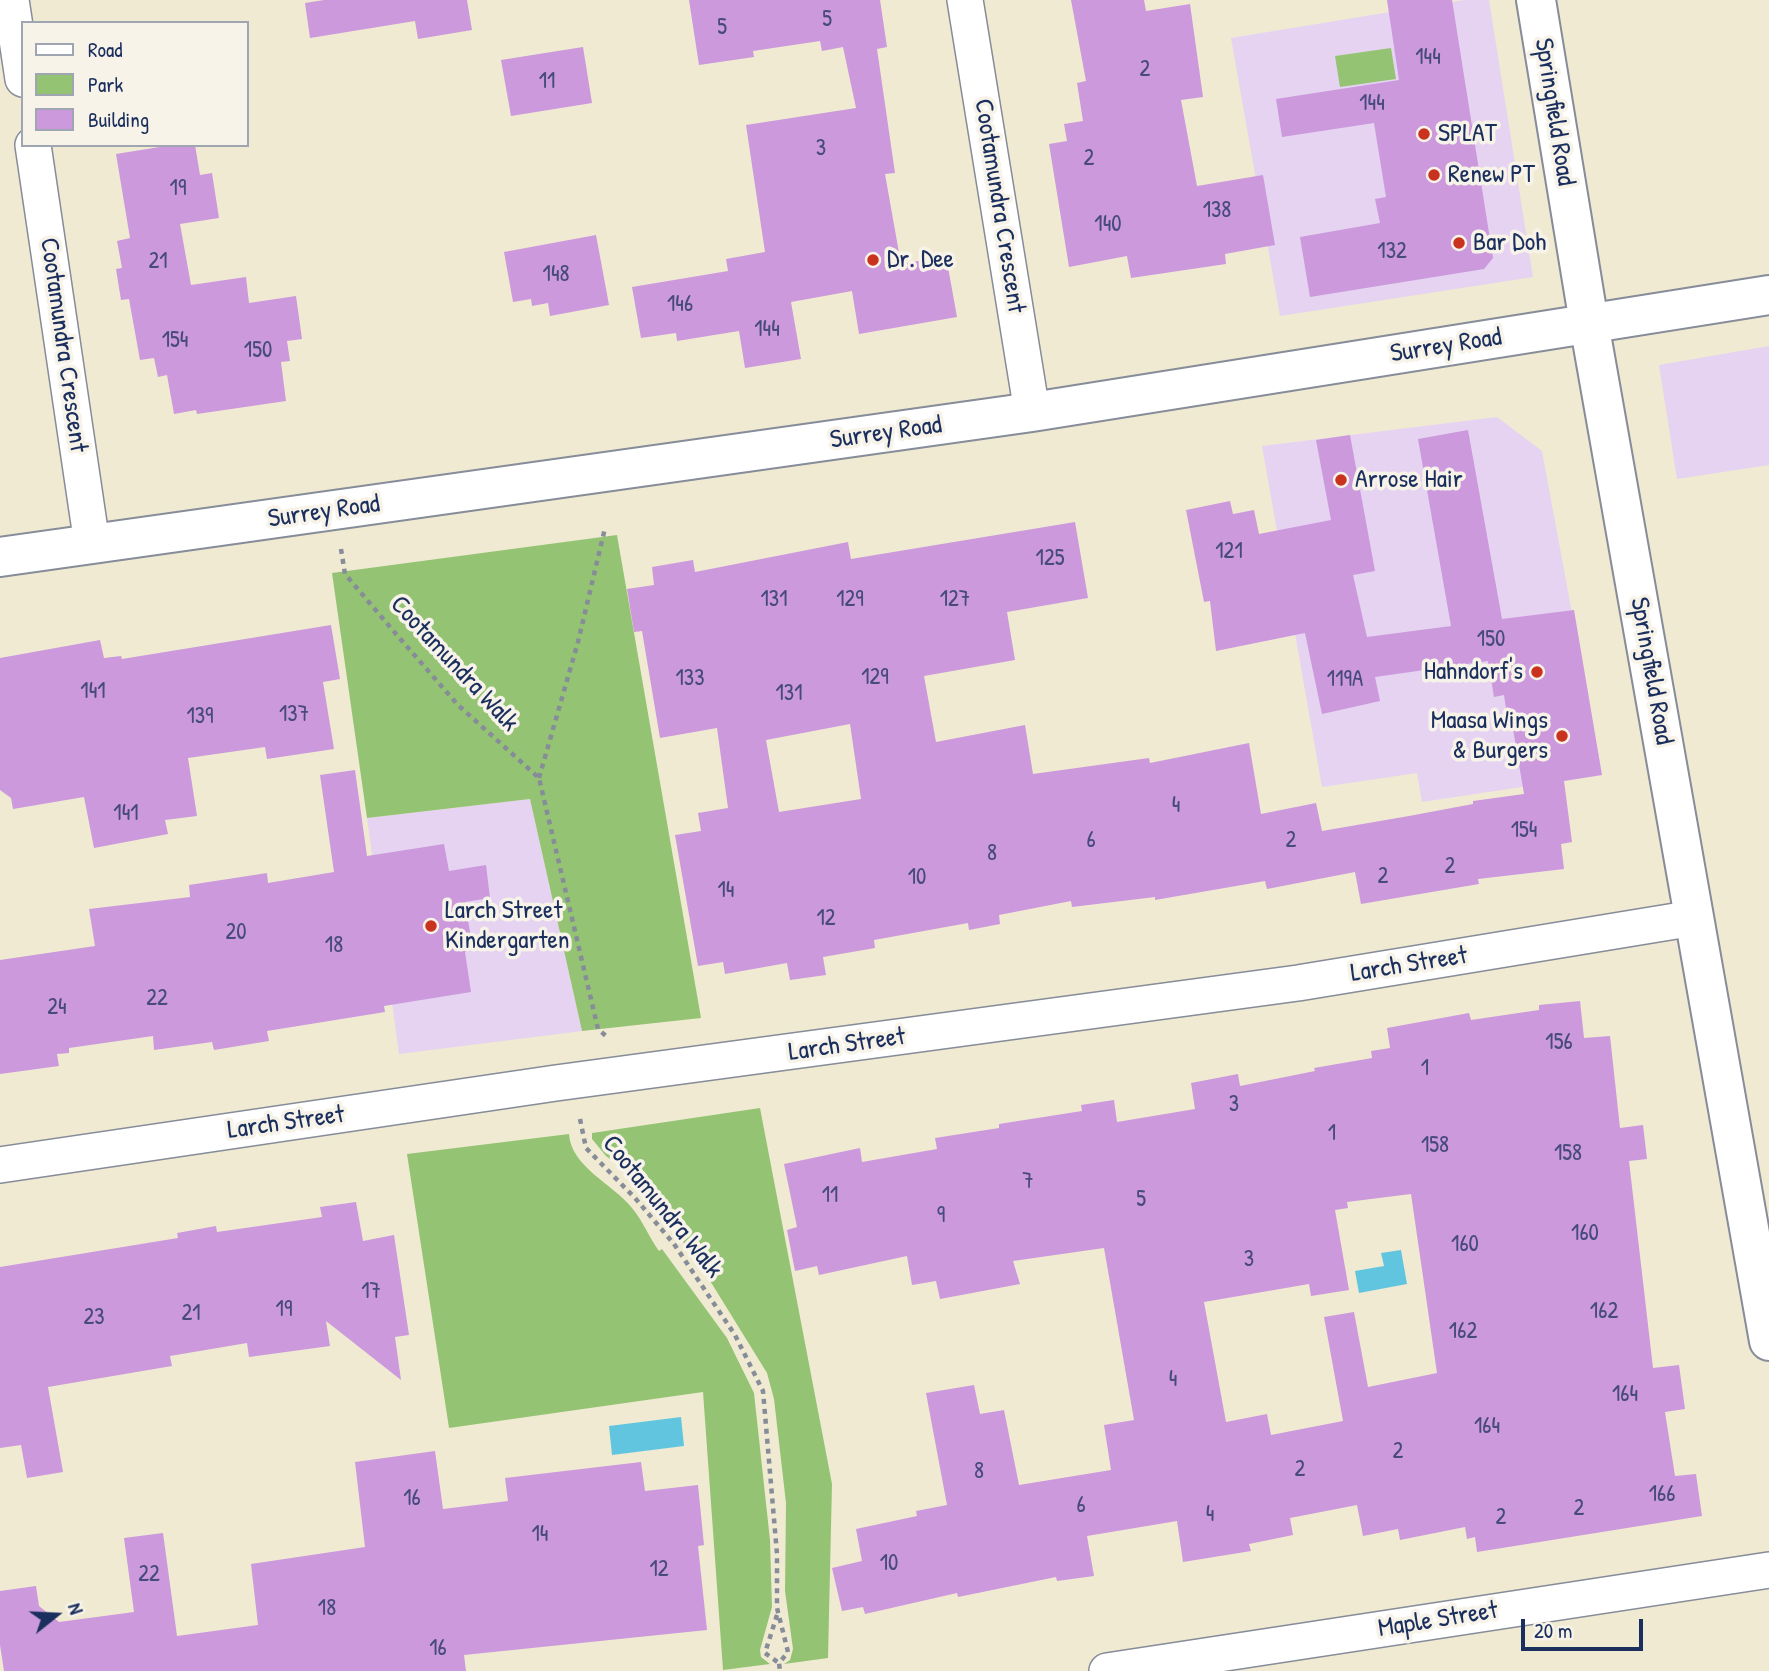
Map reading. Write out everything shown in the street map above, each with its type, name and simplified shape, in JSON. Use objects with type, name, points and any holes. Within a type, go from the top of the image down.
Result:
[{"type":"main road","name":"Springfield Road","points":[[1536,0],[1589,323],[1769,1341]]},
{"type":"main road","name":"Surrey Road","points":[[0,557],[1032,412],[1769,295]]},
{"type":"street","points":[[10,0],[21,67]]},
{"type":"street","name":"Cootamundra Crescent","points":[[965,0],[1032,412]]},
{"type":"street","name":"Cootamundra Crescent","points":[[33,147],[92,544]]},
{"type":"street","name":"Larch Street","points":[[0,1165],[612,1077],[1298,983],[1694,918]]},
{"type":"street","name":"Maple Street","points":[[1129,1670],[1769,1570]]},
{"type":"path","name":"Cootamundra Walk","points":[[335,510],[345,574],[458,705],[539,778]]},
{"type":"path","points":[[605,528],[578,642],[539,778],[598,1029],[611,1040],[612,1077]]},
{"type":"path","name":"Cootamundra Walk","points":[[612,1077],[582,1113],[579,1122],[586,1147],[674,1244],[735,1335],[763,1391],[777,1554],[777,1608]]},
{"type":"path","points":[[777,1608],[788,1652],[780,1668],[765,1653],[775,1626],[777,1608]]},
{"type":"shaded area","points":[[1464,0],[1489,0],[1533,277],[1280,316],[1231,38]]},
{"type":"shaded area","points":[[1769,346],[1769,465],[1677,479],[1659,365]]},
{"type":"shaded area","points":[[1497,417],[1542,451],[1602,775],[1422,802],[1417,773],[1322,787],[1262,446]]},
{"type":"shaded area","points":[[530,799],[582,1031],[399,1054],[367,818]]},
{"type":"green space","points":[[1391,48],[1396,79],[1340,87],[1335,56]]},
{"type":"green space","points":[[617,535],[701,1018],[582,1031],[530,799],[367,818],[332,573]]},
{"type":"green space","points":[[760,1108],[832,1484],[828,1658],[784,1664],[790,1660],[793,1649],[785,1591],[786,1503],[774,1399],[767,1373],[712,1284],[661,1210],[628,1172],[606,1156],[592,1139],[592,1133]]},
{"type":"green space","points":[[569,1134],[577,1156],[632,1208],[659,1251],[662,1249],[727,1338],[754,1393],[770,1540],[772,1607],[760,1650],[761,1657],[770,1664],[723,1670],[703,1392],[449,1428],[407,1154]]},
{"type":"water","points":[[1401,1250],[1407,1284],[1359,1293],[1355,1271],[1384,1266],[1381,1253]]},
{"type":"water","points":[[681,1417],[684,1446],[612,1455],[609,1426]]},
{"type":"building","points":[[324,0],[467,0],[472,30],[418,39],[415,21],[310,38],[305,3]]},
{"type":"building","points":[[689,0],[880,0],[887,47],[877,49],[895,173],[885,174],[901,264],[946,256],[957,317],[859,334],[852,291],[791,302],[801,359],[745,368],[739,331],[677,341],[676,333],[641,338],[632,287],[728,271],[726,259],[765,252],[746,125],[856,108],[843,47],[822,51],[820,41],[753,51],[754,57],[699,65]]},
{"type":"building","points":[[1071,0],[1144,0],[1146,11],[1190,4],[1203,97],[1181,100],[1197,186],[1263,175],[1275,245],[1225,254],[1226,264],[1131,278],[1127,256],[1069,267],[1049,144],[1067,141],[1064,124],[1083,121],[1077,83],[1086,81]]},
{"type":"building","points":[[1387,0],[1452,0],[1493,258],[1484,269],[1310,297],[1300,237],[1380,223],[1375,199],[1386,197],[1374,123],[1282,137],[1276,99],[1399,80]]},
{"type":"building","points":[[583,47],[592,103],[511,116],[501,60]]},
{"type":"building","points":[[160,147],[195,147],[200,175],[212,173],[219,218],[180,224],[191,285],[246,277],[249,303],[296,296],[302,339],[287,341],[290,361],[281,362],[286,401],[197,414],[196,410],[174,414],[167,375],[158,377],[154,358],[140,360],[129,299],[121,300],[116,269],[122,268],[117,241],[130,238],[116,154]]},
{"type":"building","points":[[596,235],[609,305],[550,316],[548,303],[532,306],[531,299],[513,302],[504,252]]},
{"type":"building","points":[[1468,430],[1502,619],[1574,610],[1602,775],[1564,781],[1572,842],[1561,844],[1564,869],[1478,879],[1479,884],[1361,904],[1355,872],[1267,889],[1265,881],[1155,900],[1155,897],[1072,907],[1071,901],[999,915],[1000,924],[969,930],[968,923],[874,940],[875,948],[823,957],[826,975],[790,980],[787,963],[725,974],[723,962],[698,966],[675,835],[701,831],[698,813],[728,808],[717,728],[660,738],[642,631],[634,632],[627,589],[654,585],[652,567],[693,560],[695,572],[848,542],[851,559],[1075,522],[1088,598],[1007,612],[1015,660],[924,676],[936,742],[1025,725],[1033,774],[1149,758],[1150,763],[1249,743],[1261,814],[1316,803],[1322,831],[1473,804],[1473,801],[1524,794],[1504,695],[1494,697],[1488,661],[1375,677],[1380,701],[1322,714],[1305,633],[1216,651],[1210,601],[1204,602],[1186,510],[1230,501],[1233,514],[1254,510],[1259,534],[1331,520],[1316,440],[1350,435],[1375,571],[1353,575],[1367,637],[1451,626],[1418,439]],"holes":[[[850,724],[861,799],[779,812],[766,740]]]},
{"type":"building","points":[[331,625],[340,679],[323,682],[334,749],[267,759],[265,747],[188,758],[197,816],[165,820],[168,834],[94,848],[84,797],[13,809],[11,798],[0,790],[0,658],[100,640],[104,658],[121,656],[122,659]]},
{"type":"building","points":[[355,770],[367,856],[444,844],[449,871],[486,865],[490,898],[465,902],[473,950],[465,952],[471,992],[384,1006],[385,1012],[267,1031],[269,1041],[214,1050],[212,1042],[154,1050],[153,1036],[69,1048],[69,1053],[57,1054],[59,1066],[0,1074],[0,960],[95,946],[89,909],[190,897],[189,885],[267,873],[268,883],[334,872],[320,775]]},
{"type":"building","points":[[1580,1001],[1584,1038],[1610,1036],[1620,1128],[1643,1125],[1647,1159],[1629,1161],[1653,1368],[1679,1365],[1685,1409],[1665,1412],[1675,1476],[1696,1474],[1702,1516],[1477,1552],[1475,1537],[1467,1539],[1465,1527],[1400,1540],[1398,1529],[1363,1536],[1357,1505],[1290,1518],[1293,1535],[1249,1544],[1251,1551],[1183,1562],[1177,1521],[1087,1536],[1094,1576],[1057,1581],[1056,1577],[958,1597],[957,1593],[865,1614],[863,1607],[842,1611],[832,1568],[862,1561],[856,1529],[917,1516],[916,1511],[947,1505],[926,1393],[974,1385],[980,1414],[1004,1410],[1019,1485],[1111,1470],[1104,1425],[1134,1420],[1104,1248],[1013,1261],[1020,1284],[940,1299],[936,1281],[912,1285],[907,1256],[819,1275],[817,1266],[795,1271],[787,1230],[797,1227],[784,1164],[860,1148],[862,1162],[937,1149],[935,1138],[999,1128],[999,1124],[1082,1111],[1081,1105],[1114,1100],[1117,1122],[1195,1109],[1191,1083],[1238,1074],[1240,1086],[1315,1071],[1314,1068],[1372,1058],[1371,1051],[1390,1048],[1387,1028],[1469,1013],[1471,1020],[1539,1010],[1539,1005]],"holes":[[[1411,1194],[1437,1373],[1368,1387],[1354,1312],[1324,1317],[1343,1421],[1271,1435],[1267,1414],[1226,1422],[1204,1302],[1309,1284],[1311,1296],[1349,1290],[1335,1210],[1348,1208],[1347,1202]]]},
{"type":"building","points":[[356,1202],[363,1241],[394,1235],[409,1335],[395,1337],[401,1380],[326,1321],[330,1346],[249,1357],[247,1343],[170,1356],[172,1366],[48,1387],[63,1472],[27,1478],[21,1445],[0,1448],[0,1267],[178,1238],[177,1233],[216,1226],[217,1232],[322,1217],[320,1207]]},
{"type":"building","points":[[435,1451],[443,1509],[508,1501],[505,1478],[641,1462],[645,1491],[698,1485],[704,1545],[698,1546],[707,1630],[464,1655],[466,1671],[4,1671],[0,1645],[0,1591],[36,1586],[39,1606],[59,1622],[134,1612],[124,1538],[163,1533],[177,1636],[258,1625],[251,1564],[365,1547],[355,1462]]},
{"type":"place","name":"SPLAT","points":[[1424,134]]},
{"type":"place","name":"Renew PT","points":[[1434,175]]},
{"type":"place","name":"Bar Doh","points":[[1459,243]]},
{"type":"place","name":"Dr. Dee","points":[[873,260]]},
{"type":"place","name":"Arrose Hair","points":[[1341,480]]},
{"type":"place","name":"Hahndorf's","points":[[1537,672]]},
{"type":"place","name":"Maasa Wings & Burgers","points":[[1562,736]]},
{"type":"place","name":"Larch Street Kindergarten","points":[[431,926]]}]
